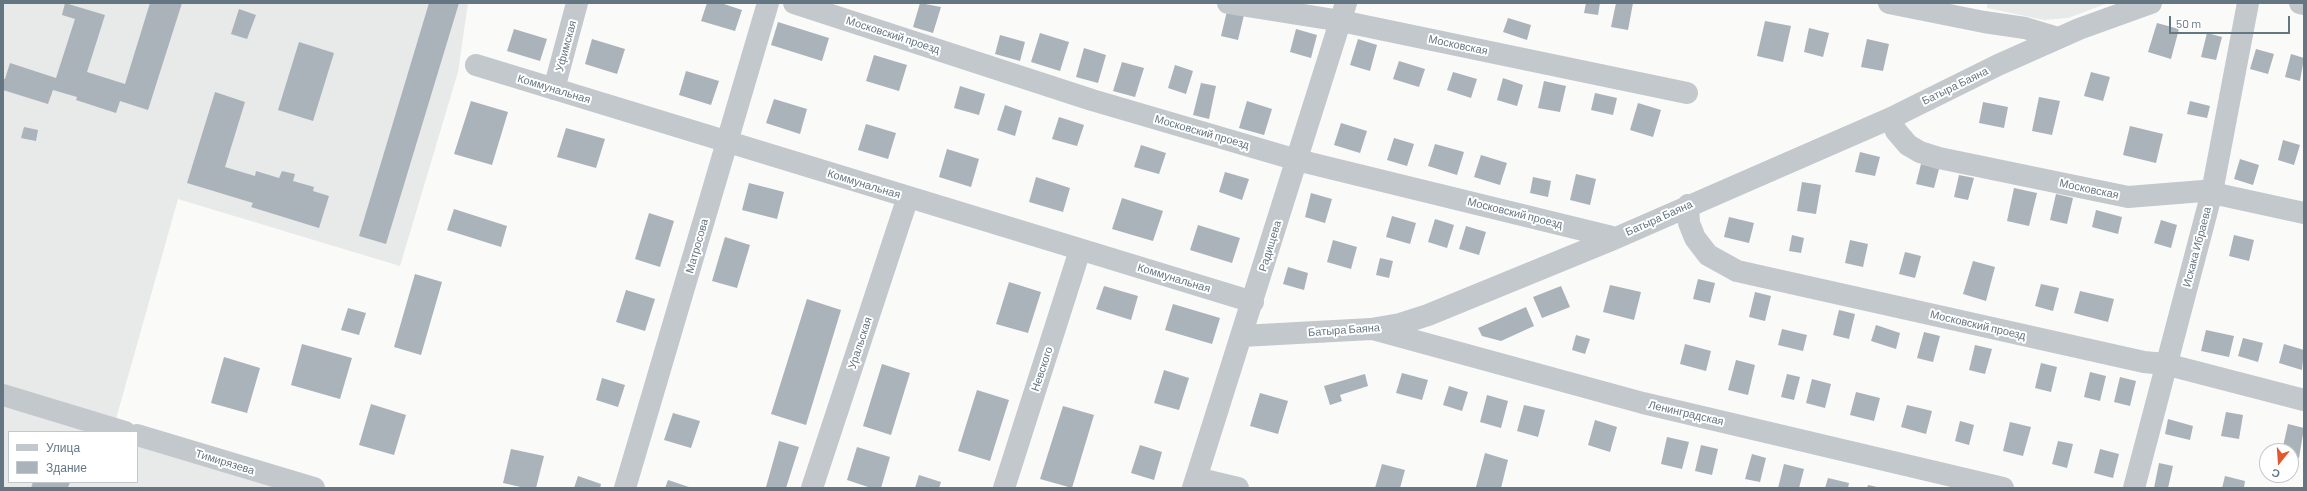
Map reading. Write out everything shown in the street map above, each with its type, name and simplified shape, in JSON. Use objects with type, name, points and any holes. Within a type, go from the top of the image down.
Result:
[{"type":"street","name":"Уфимская","points":[[554,89],[577,3]]},
{"type":"street","name":"Матросова","points":[[625,488],[768,3]]},
{"type":"street","name":"Московский проезд","points":[[794,3],[1092,100],[1297,160],[1616,238]]},
{"type":"street","name":"Московская","points":[[1228,3],[1343,12],[1687,93]]},
{"type":"street","points":[[1889,3],[1984,22],[2025,28],[2058,38]]},
{"type":"street","name":"Батыра Баяна","points":[[1242,336],[1371,329],[1428,315],[1616,238],[1688,205],[1891,118],[1998,65],[2058,38],[2151,3]]},
{"type":"street","name":"Искака Ибраева","points":[[2134,488],[2165,364],[2212,192],[2248,3]]},
{"type":"street","points":[[2300,3],[2304,4]]},
{"type":"street","name":"Радищева","points":[[1194,483],[1253,302],[1343,12]]},
{"type":"street","name":"Коммунальная","points":[[476,66],[1253,302]]},
{"type":"street","name":"Московская","points":[[1891,118],[1896,131],[1908,145],[1920,152],[1939,158],[2128,197],[2193,191],[2212,192],[2304,213]]},
{"type":"street","name":"Уральская","points":[[812,488],[908,197]]},
{"type":"street","name":"Московский проезд","points":[[1688,205],[1689,223],[1696,238],[1708,254],[1737,271],[2144,362],[2165,364],[2304,400]]},
{"type":"street","name":"Невского","points":[[1004,488],[1080,250]]},
{"type":"street","name":"Ленинградская","points":[[1371,329],[1643,403],[2003,488]]},
{"type":"street","points":[[3,396],[122,431]]},
{"type":"street","name":"Тимирязева","points":[[138,436],[314,488]]},
{"type":"street","points":[[1194,483],[1238,488]]},
{"type":"shaded area","points":[[3,3],[468,3],[458,72],[400,266],[178,199],[116,419],[3,386]]},
{"type":"shaded area","points":[[1987,3],[2108,3],[2068,18],[2044,20],[1987,8]]},
{"type":"shaded area","points":[[3,405],[93,431],[8,431],[8,483],[138,483],[138,444],[288,488],[3,488]]},
{"type":"building","points":[[65,3],[105,15],[87,72],[125,84],[150,3],[182,3],[148,110],[120,101],[116,113],[76,100],[77,97],[53,90],[48,104],[3,90],[3,79],[5,79],[10,63],[56,78],[75,19],[62,15]]},
{"type":"building","points":[[429,3],[459,3],[386,244],[359,236]]},
{"type":"building","points":[[707,3],[721,3],[742,10],[735,31],[701,21]]},
{"type":"building","points":[[920,3],[941,7],[933,33],[913,27]]},
{"type":"building","points":[[1586,3],[1600,3],[1598,15],[1584,13]]},
{"type":"building","points":[[1616,3],[1633,3],[1628,30],[1611,27]]},
{"type":"building","points":[[239,9],[256,15],[247,39],[231,34]]},
{"type":"building","points":[[1227,11],[1244,15],[1238,40],[1221,36]]},
{"type":"building","points":[[1508,18],[1531,25],[1527,40],[1503,32]]},
{"type":"building","points":[[1765,21],[1791,26],[1783,62],[1757,56]]},
{"type":"building","points":[[778,22],[829,38],[822,61],[771,45]]},
{"type":"building","points":[[2157,23],[2179,29],[2171,59],[2148,52]]},
{"type":"building","points":[[1809,28],[1829,33],[1823,57],[1804,52]]},
{"type":"building","points":[[514,29],[547,39],[540,61],[507,51]]},
{"type":"building","points":[[1296,29],[1317,35],[1311,58],[1290,52]]},
{"type":"building","points":[[1040,33],[1069,42],[1060,71],[1031,62]]},
{"type":"building","points":[[2207,33],[2222,37],[2216,60],[2201,57]]},
{"type":"building","points":[[1000,35],[1025,42],[1020,61],[995,54]]},
{"type":"building","points":[[592,39],[625,49],[617,74],[585,64]]},
{"type":"building","points":[[1358,39],[1377,45],[1370,71],[1350,65]]},
{"type":"building","points":[[1867,39],[1889,44],[1883,71],[1861,67]]},
{"type":"building","points":[[299,42],[334,53],[313,121],[278,110]]},
{"type":"building","points":[[1084,48],[1106,55],[1098,83],[1076,77]]},
{"type":"building","points":[[2256,49],[2274,54],[2268,74],[2250,69]]},
{"type":"building","points":[[2291,54],[2304,58],[2300,81],[2285,77]]},
{"type":"building","points":[[874,55],[907,65],[899,91],[866,81]]},
{"type":"building","points":[[1399,61],[1425,69],[1419,87],[1393,79]]},
{"type":"building","points":[[1122,62],[1144,68],[1135,97],[1113,91]]},
{"type":"building","points":[[1175,65],[1193,71],[1186,94],[1168,88]]},
{"type":"building","points":[[686,71],[719,81],[711,105],[679,95]]},
{"type":"building","points":[[1453,72],[1477,79],[1471,98],[1447,90]]},
{"type":"building","points":[[2091,72],[2110,77],[2103,101],[2084,96]]},
{"type":"building","points":[[1503,78],[1523,85],[1517,106],[1497,100]]},
{"type":"building","points":[[1544,81],[1566,86],[1560,112],[1538,108]]},
{"type":"building","points":[[1201,83],[1216,86],[1209,119],[1193,115]]},
{"type":"building","points":[[960,86],[985,94],[979,115],[954,108]]},
{"type":"building","points":[[215,92],[245,102],[225,167],[255,176],[256,171],[279,178],[282,171],[295,174],[293,181],[314,187],[313,191],[329,196],[319,228],[251,207],[253,203],[187,183]]},
{"type":"building","points":[[1595,93],[1617,98],[1613,115],[1591,110]]},
{"type":"building","points":[[2039,97],[2060,101],[2052,135],[2032,131]]},
{"type":"building","points":[[774,99],[807,109],[800,134],[766,123]]},
{"type":"building","points":[[471,101],[508,112],[492,165],[454,154]]},
{"type":"building","points":[[1247,101],[1272,109],[1264,135],[1239,128]]},
{"type":"building","points":[[2190,101],[2210,106],[2207,118],[2187,114]]},
{"type":"building","points":[[1983,102],[2008,107],[2004,128],[1979,123]]},
{"type":"building","points":[[1638,103],[1661,110],[1653,137],[1630,130]]},
{"type":"building","points":[[1005,105],[1022,111],[1015,136],[997,130]]},
{"type":"building","points":[[1059,117],[1084,125],[1077,146],[1052,139]]},
{"type":"building","points":[[1341,123],[1367,131],[1360,153],[1334,145]]},
{"type":"building","points":[[866,124],[896,133],[888,159],[858,150]]},
{"type":"building","points":[[2130,126],[2163,134],[2156,163],[2123,155]]},
{"type":"building","points":[[24,127],[38,130],[36,141],[21,138]]},
{"type":"building","points":[[566,128],[605,139],[596,168],[557,157]]},
{"type":"building","points":[[1394,138],[1414,144],[1407,166],[1387,160]]},
{"type":"building","points":[[2283,140],[2300,145],[2294,165],[2278,160]]},
{"type":"building","points":[[1435,144],[1464,152],[1457,175],[1428,166]]},
{"type":"building","points":[[1141,145],[1166,153],[1159,174],[1134,167]]},
{"type":"building","points":[[947,149],[979,159],[971,187],[939,177]]},
{"type":"building","points":[[1860,152],[1880,157],[1875,176],[1855,172]]},
{"type":"building","points":[[1481,155],[1507,163],[1500,185],[1474,177]]},
{"type":"building","points":[[2240,159],[2259,165],[2253,185],[2234,179]]},
{"type":"building","points":[[1921,164],[1939,169],[1934,188],[1916,184]]},
{"type":"building","points":[[1225,172],[1249,179],[1242,200],[1219,192]]},
{"type":"building","points":[[1576,174],[1596,179],[1590,205],[1570,200]]},
{"type":"building","points":[[1959,175],[1974,178],[1968,200],[1954,197]]},
{"type":"building","points":[[1036,177],[1070,188],[1063,212],[1029,202]]},
{"type":"building","points":[[1533,177],[1551,181],[1548,197],[1530,193]]},
{"type":"building","points":[[1802,182],[1821,185],[1816,214],[1797,211]]},
{"type":"building","points":[[749,183],[784,192],[777,219],[742,210]]},
{"type":"building","points":[[2014,188],[2037,193],[2029,226],[2007,221]]},
{"type":"building","points":[[1311,193],[1332,199],[1325,223],[1305,217]]},
{"type":"building","points":[[2056,194],[2073,198],[2067,224],[2050,220]]},
{"type":"building","points":[[1122,198],[1163,211],[1153,241],[1112,229]]},
{"type":"building","points":[[454,209],[507,226],[501,247],[447,230]]},
{"type":"building","points":[[2096,210],[2122,217],[2118,234],[2092,227]]},
{"type":"building","points":[[649,213],[674,221],[660,267],[635,259]]},
{"type":"building","points":[[1392,216],[1416,223],[1410,244],[1386,237]]},
{"type":"building","points":[[1729,217],[1754,223],[1749,243],[1724,237]]},
{"type":"building","points":[[1435,219],[1454,225],[1447,248],[1428,242]]},
{"type":"building","points":[[2161,220],[2177,225],[2171,248],[2154,243]]},
{"type":"building","points":[[1198,225],[1240,238],[1232,263],[1190,250]]},
{"type":"building","points":[[1466,226],[1486,232],[1479,255],[1459,249]]},
{"type":"building","points":[[1792,235],[1804,238],[1801,253],[1789,251]]},
{"type":"building","points":[[2234,235],[2254,240],[2249,261],[2229,256]]},
{"type":"building","points":[[725,237],[750,245],[737,288],[712,281]]},
{"type":"building","points":[[1333,240],[1357,247],[1351,269],[1327,262]]},
{"type":"building","points":[[1850,240],[1868,244],[1863,267],[1845,263]]},
{"type":"building","points":[[1905,252],[1921,256],[1915,278],[1899,274]]},
{"type":"building","points":[[1380,258],[1393,261],[1389,278],[1376,275]]},
{"type":"building","points":[[1973,261],[1995,267],[1986,301],[1963,294]]},
{"type":"building","points":[[1288,267],[1308,273],[1304,290],[1283,284]]},
{"type":"building","points":[[415,274],[442,282],[421,355],[394,347]]},
{"type":"building","points":[[1698,279],[1715,283],[1710,303],[1693,299]]},
{"type":"building","points":[[1009,282],[1041,292],[1028,333],[996,324]]},
{"type":"building","points":[[2041,284],[2059,288],[2053,311],[2035,306]]},
{"type":"building","points":[[1610,285],[1641,292],[1634,320],[1603,312]]},
{"type":"building","points":[[1104,286],[1138,296],[1131,320],[1096,309]]},
{"type":"building","points":[[1561,286],[1570,307],[1542,318],[1533,297]]},
{"type":"building","points":[[626,290],[655,299],[645,331],[616,322]]},
{"type":"building","points":[[2080,291],[2114,299],[2108,322],[2074,313]]},
{"type":"building","points":[[1755,292],[1771,296],[1765,321],[1749,317]]},
{"type":"building","points":[[807,299],[841,310],[806,425],[771,414]]},
{"type":"building","points":[[1173,304],[1220,318],[1212,344],[1165,330]]},
{"type":"building","points":[[1526,307],[1534,326],[1501,341],[1482,336],[1478,328]]},
{"type":"building","points":[[348,308],[366,313],[359,335],[341,330]]},
{"type":"building","points":[[1839,310],[1855,314],[1849,339],[1833,335]]},
{"type":"building","points":[[1876,325],[1900,333],[1896,349],[1871,341]]},
{"type":"building","points":[[1782,329],[1807,335],[1803,351],[1778,345]]},
{"type":"building","points":[[2206,330],[2234,336],[2229,357],[2201,351]]},
{"type":"building","points":[[1924,332],[1940,336],[1933,362],[1917,358]]},
{"type":"building","points":[[1576,335],[1590,339],[1585,354],[1572,350]]},
{"type":"building","points":[[2243,338],[2263,343],[2258,362],[2238,356]]},
{"type":"building","points":[[302,344],[352,358],[340,399],[291,385]]},
{"type":"building","points":[[1685,344],[1711,351],[1706,371],[1680,364]]},
{"type":"building","points":[[2284,344],[2304,350],[2302,370],[2279,363]]},
{"type":"building","points":[[1975,345],[1992,349],[1985,374],[1969,370]]},
{"type":"building","points":[[224,357],[260,368],[247,413],[211,403]]},
{"type":"building","points":[[1736,360],[1755,365],[1748,395],[1728,390]]},
{"type":"building","points":[[2041,363],[2057,367],[2051,392],[2035,388]]},
{"type":"building","points":[[882,364],[910,373],[891,435],[863,426]]},
{"type":"building","points":[[1164,370],[1189,378],[1179,410],[1154,403]]},
{"type":"building","points":[[2090,372],[2106,376],[2100,401],[2084,397]]},
{"type":"building","points":[[1402,373],[1428,380],[1422,400],[1396,393]]},
{"type":"building","points":[[1365,374],[1368,386],[1340,395],[1342,401],[1330,405],[1324,386]]},
{"type":"building","points":[[1787,374],[1800,377],[1794,400],[1781,397]]},
{"type":"building","points":[[2120,377],[2136,381],[2130,406],[2114,402]]},
{"type":"building","points":[[602,378],[625,385],[618,407],[596,400]]},
{"type":"building","points":[[1812,379],[1831,384],[1825,408],[1806,403]]},
{"type":"building","points":[[1449,386],[1468,392],[1462,411],[1443,405]]},
{"type":"building","points":[[977,390],[1009,400],[990,461],[958,451]]},
{"type":"building","points":[[1856,392],[1880,398],[1874,421],[1850,415]]},
{"type":"building","points":[[1260,393],[1288,401],[1278,434],[1250,426]]},
{"type":"building","points":[[1487,395],[1508,401],[1501,428],[1480,422]]},
{"type":"building","points":[[371,404],[406,415],[394,455],[359,445]]},
{"type":"building","points":[[1524,405],[1545,410],[1538,437],[1517,431]]},
{"type":"building","points":[[1907,405],[1932,411],[1926,434],[1901,427]]},
{"type":"building","points":[[1063,406],[1094,415],[1072,488],[1040,479]]},
{"type":"building","points":[[2226,412],[2243,415],[2239,439],[2221,436]]},
{"type":"building","points":[[673,413],[700,421],[691,448],[664,440]]},
{"type":"building","points":[[2168,419],[2193,426],[2190,440],[2165,434]]},
{"type":"building","points":[[1595,420],[1617,427],[1610,452],[1588,445]]},
{"type":"building","points":[[1960,421],[1974,425],[1969,445],[1955,441]]},
{"type":"building","points":[[2010,422],[2031,427],[2023,456],[2003,451]]},
{"type":"building","points":[[2288,424],[2304,428],[2299,458],[2299,443],[2284,443]]},
{"type":"building","points":[[1667,437],[1689,442],[1682,469],[1661,464]]},
{"type":"building","points":[[779,441],[799,447],[786,488],[769,488],[766,487]]},
{"type":"building","points":[[2058,441],[2073,444],[2067,468],[2052,464]]},
{"type":"building","points":[[1140,445],[1162,452],[1154,480],[1131,473]]},
{"type":"building","points":[[1701,445],[1718,449],[1712,475],[1695,471]]},
{"type":"building","points":[[857,447],[890,457],[881,488],[871,488],[847,480]]},
{"type":"building","points":[[511,449],[544,456],[536,488],[525,488],[503,483]]},
{"type":"building","points":[[2100,449],[2119,454],[2113,478],[2094,473]]},
{"type":"building","points":[[1485,453],[1508,460],[1501,488],[1476,487]]},
{"type":"building","points":[[1752,454],[1766,458],[1760,482],[1745,479]]},
{"type":"building","points":[[2159,463],[2173,466],[2168,488],[2154,488]]},
{"type":"building","points":[[1382,464],[1405,470],[1400,488],[1375,488]]},
{"type":"building","points":[[1784,464],[1804,469],[1799,488],[1778,488]]},
{"type":"building","points":[[919,475],[941,482],[939,488],[915,488]]},
{"type":"building","points":[[578,476],[601,484],[600,488],[574,488]]},
{"type":"building","points":[[2225,476],[2245,481],[2244,488],[2222,488]]},
{"type":"building","points":[[1828,478],[1849,483],[1848,488],[1825,488]]},
{"type":"building","points":[[668,480],[692,488],[665,488]]},
{"type":"building","points":[[33,483],[70,483],[68,488],[31,488]]},
{"type":"building","points":[[1868,485],[1877,487],[1877,488],[1867,488]]}]
